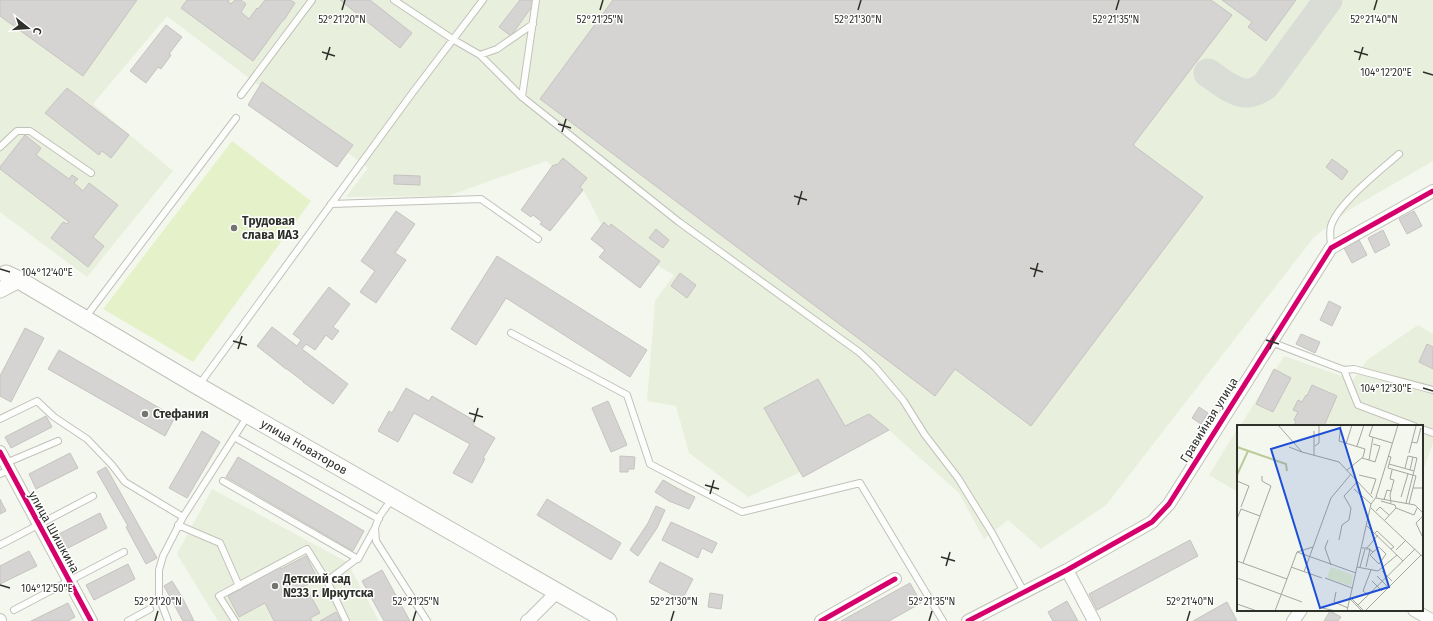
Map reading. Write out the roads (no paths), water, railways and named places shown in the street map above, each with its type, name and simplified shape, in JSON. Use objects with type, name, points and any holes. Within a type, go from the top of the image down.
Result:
[{"type":"main road","name":"улица Новаторов","points":[[0,271],[19,280],[248,415],[608,621]]},
{"type":"street","name":"Гравийная улица","points":[[968,621],[1067,570],[1152,522],[1169,504],[1331,248],[1433,191]]},
{"type":"street","points":[[0,290],[19,280]]},
{"type":"street","name":"улица Шишкина","points":[[4,465],[39,524],[91,621]]},
{"type":"street","points":[[1067,570],[1094,621]]},
{"type":"street","points":[[821,621],[894,579]]},
{"type":"street","points":[[527,621],[557,592]]},
{"type":"street","points":[[1293,621],[1300,611]]},
{"type":"street","points":[[1416,611],[1433,621]]},
{"type":"lane","points":[[241,95],[312,0]]},
{"type":"lane","points":[[394,0],[454,40],[480,55],[522,97],[679,222],[859,352],[875,366],[903,400],[925,435],[958,478],[992,533],[1024,592]]},
{"type":"lane","points":[[198,386],[330,204],[483,0]]},
{"type":"lane","points":[[522,97],[536,0]]},
{"type":"lane","points":[[480,55],[497,49],[533,24]]},
{"type":"lane","points":[[84,319],[236,118]]},
{"type":"lane","points":[[0,148],[16,131],[30,131],[91,173]]},
{"type":"lane","points":[[1331,248],[1331,226],[1337,212],[1399,154]]},
{"type":"lane","points":[[330,204],[481,199],[538,239]]},
{"type":"lane","points":[[511,333],[627,395],[650,464],[742,512],[860,482],[944,621]]},
{"type":"lane","points":[[1271,342],[1344,370],[1354,369],[1433,390]]},
{"type":"lane","points":[[1344,370],[1358,405],[1411,425]]},
{"type":"lane","points":[[0,419],[37,401],[54,417],[87,440],[112,465],[125,482],[183,517]]},
{"type":"lane","points":[[168,621],[159,597],[159,570],[163,556],[178,525],[248,415]]},
{"type":"lane","points":[[1423,429],[1433,433]]},
{"type":"lane","points":[[234,437],[379,519]]},
{"type":"lane","points":[[4,465],[58,441]]},
{"type":"lane","points":[[223,481],[358,559],[359,557]]},
{"type":"lane","points":[[0,544],[93,496]]},
{"type":"lane","points":[[327,581],[359,557],[379,519],[393,498]]},
{"type":"lane","points":[[178,525],[220,543],[239,586]]},
{"type":"lane","points":[[375,528],[376,541],[427,621]]},
{"type":"lane","points":[[235,621],[219,596],[307,549],[327,581],[346,621]]},
{"type":"lane","points":[[14,610],[124,552]]},
{"type":"lane","points":[[128,621],[150,609]]},
{"type":"place","name":"Трудовая слава ИАЗ","points":[[234,228]]},
{"type":"place","name":"Стефания","points":[[145,414]]},
{"type":"place","name":"Детский сад №33 г. Иркутска","points":[[275,586]]}]
